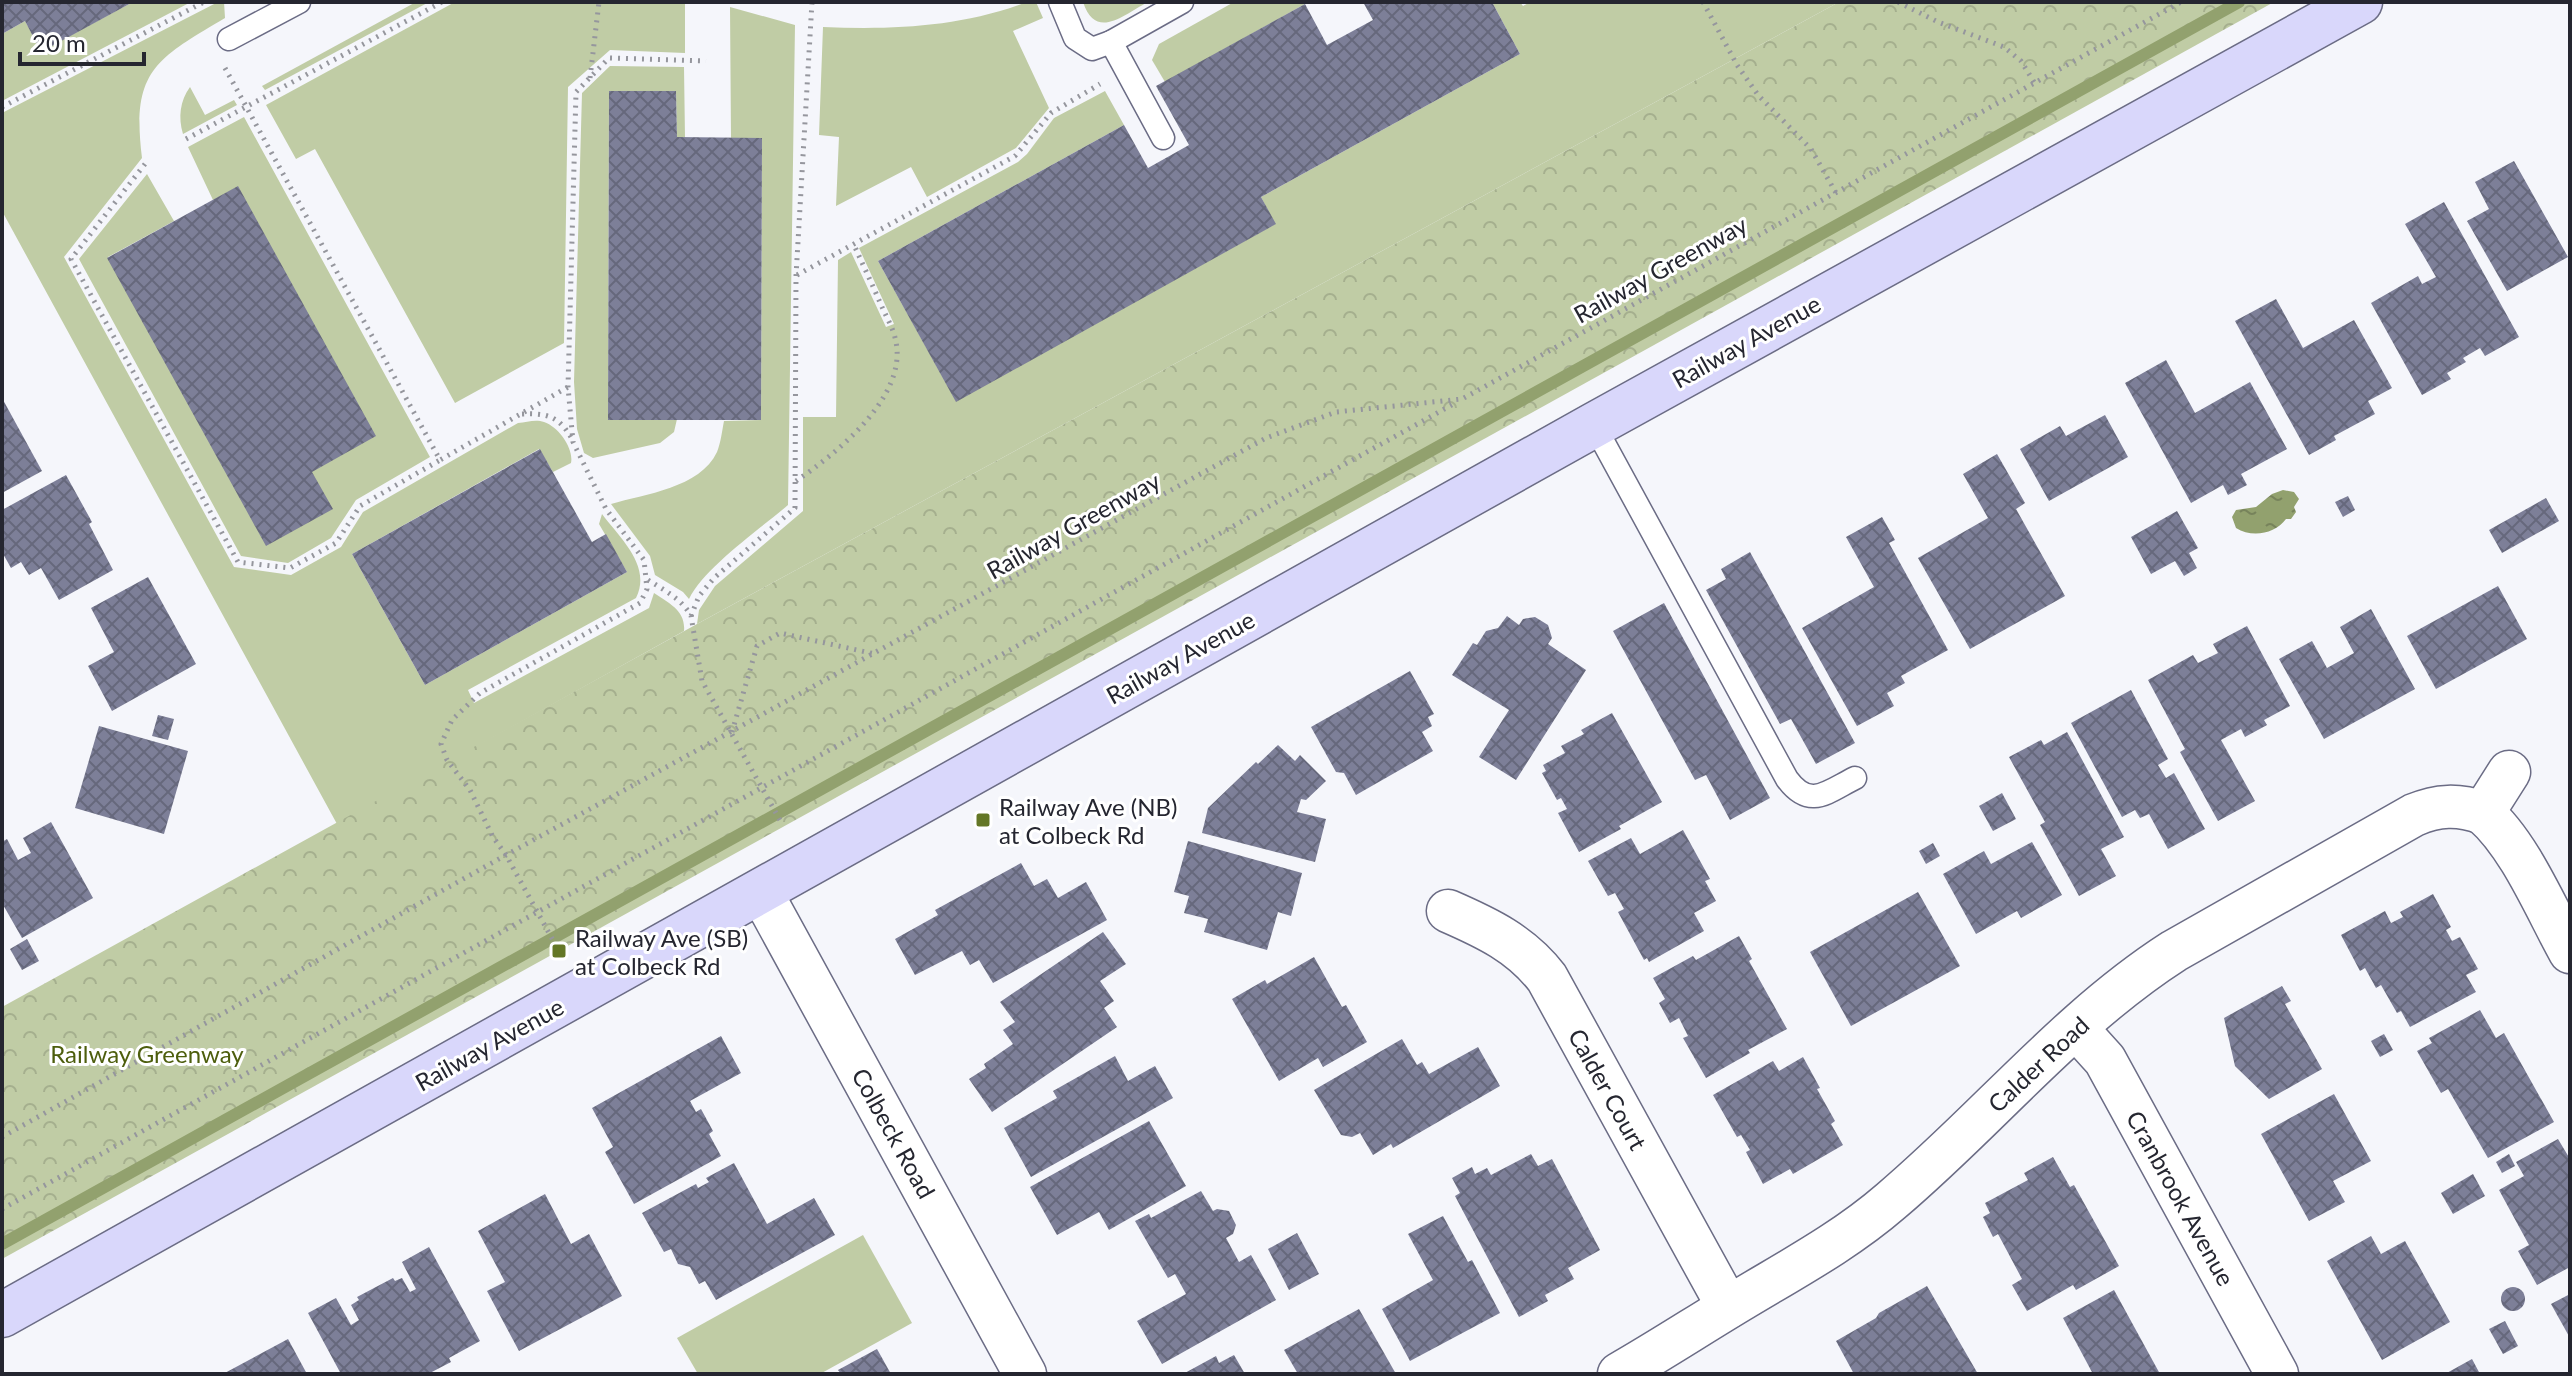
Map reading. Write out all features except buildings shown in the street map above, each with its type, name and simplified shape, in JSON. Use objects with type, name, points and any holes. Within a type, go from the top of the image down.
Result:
[{"type":"main road","name":"Railway Avenue","points":[[2,1315],[1594,425],[2360,2]]},
{"type":"street","points":[[2509,772],[2483,813],[2510,843],[2570,952]]},
{"type":"street","name":"Calder Road","points":[[1619,1374],[1673,1361],[1728,1307],[1868,1221],[2137,975],[2414,815],[2433,808],[2453,806],[2483,813]]},
{"type":"street","name":"Colbeck Road","points":[[761,892],[1025,1374]]},
{"type":"street","name":"Calder Court","points":[[1448,911],[1509,941],[1547,978],[1728,1307]]},
{"type":"street","name":"Cranbrook Avenue","points":[[2076,1028],[2105,1060],[2277,1374]]},
{"type":"lane","points":[[225,49],[299,2]]},
{"type":"lane","points":[[1060,2],[1071,31],[1080,43],[1092,49],[1111,42],[1182,2]]},
{"type":"lane","points":[[1111,42],[1163,138]]},
{"type":"lane","points":[[1594,425],[1795,790],[1817,798],[1855,778]]},
{"type":"path","points":[[2,107],[204,2]]},
{"type":"path","points":[[186,139],[442,2]]},
{"type":"path","points":[[589,79],[599,2]]},
{"type":"path","points":[[691,616],[699,596],[714,578],[795,508],[796,276],[812,2]]},
{"type":"path","points":[[1703,2],[1737,65],[1758,95],[1811,149],[1836,193]]},
{"type":"path","points":[[1898,2],[1938,22],[2004,47],[2021,61],[2034,83]]},
{"type":"path","name":"Railway Greenway","points":[[2,1137],[506,855],[1266,438],[1336,412],[1462,399],[2181,2]]},
{"type":"path","points":[[225,49],[246,108],[440,460]]},
{"type":"path","points":[[573,442],[568,387],[576,92],[609,58],[706,61]]},
{"type":"path","points":[[796,276],[1015,156],[1051,113],[1126,70]]},
{"type":"path","points":[[145,164],[71,259],[238,562],[290,568],[336,543],[360,506],[568,387]]},
{"type":"path","points":[[796,482],[868,420],[896,373],[896,342],[854,245]]},
{"type":"path","points":[[2,1209],[1462,399]]},
{"type":"path","points":[[521,414],[550,415],[562,423],[606,509],[644,560],[648,580],[645,596],[640,603],[480,693],[452,720],[441,744],[447,760],[470,790],[485,824],[506,855],[583,992]]},
{"type":"path","points":[[648,580],[686,606],[691,616],[702,681],[781,822]]},
{"type":"path","points":[[732,733],[757,646],[780,633],[875,654]]},
{"type":"green space","points":[[133,2],[191,2],[2,101],[2,34],[25,21],[41,51]]},
{"type":"green space","points":[[218,2],[224,2],[225,18],[181,45],[154,71],[145,86],[141,105],[142,158],[64,257],[234,567],[291,575],[341,547],[363,512],[518,423],[541,421],[564,439],[571,463],[553,472],[539,449],[352,554],[425,685],[627,572],[599,524],[602,514],[637,564],[640,586],[636,598],[468,690],[474,703],[649,608],[654,593],[675,608],[684,624],[684,631],[337,824],[2,211],[2,113]]},
{"type":"green space","points":[[416,2],[429,2],[265,90],[262,86]]},
{"type":"green space","points":[[455,2],[685,2],[685,53],[610,50],[568,87],[564,343],[455,403],[315,149],[296,159],[266,105]]},
{"type":"green space","points":[[1036,2],[1043,18],[1013,31],[1049,108],[1016,148],[927,197],[911,167],[836,206],[839,137],[819,135],[823,27],[875,28],[952,22]]},
{"type":"green space","points":[[1083,2],[1148,2],[1120,18],[1103,23],[1088,14]]},
{"type":"green space","points":[[1234,2],[1305,4],[1165,82],[1152,60],[1159,44]]},
{"type":"green space","points":[[1492,2],[1520,2],[1523,6],[1530,2],[1839,2],[697,624],[699,610],[715,586],[803,511],[803,417],[836,417],[838,260],[851,252],[886,327],[894,324],[859,248],[1018,162],[1054,118],[1105,91],[1124,125],[878,261],[956,401],[1275,224],[1261,197],[1520,54]]},
{"type":"green space","name":"Railway Greenway","points":[[1839,2],[2274,2],[2,1259],[2,1007],[697,624]]},
{"type":"green space","points":[[730,7],[795,25],[788,505],[720,562],[689,599],[655,575],[650,556],[611,504],[670,488],[698,474],[717,452],[724,421],[761,420],[762,139],[731,138]]},
{"type":"green space","points":[[610,66],[684,67],[685,138],[677,137],[676,91],[609,91],[608,419],[677,419],[674,432],[660,443],[593,458],[584,453],[577,429],[574,382],[582,93]]},
{"type":"green space","points":[[190,87],[205,115],[234,100],[237,105],[183,134],[181,109]]},
{"type":"green space","points":[[244,117],[430,457],[356,500],[331,538],[288,563],[241,556],[79,259],[147,174],[174,221],[108,257],[312,472],[238,187],[213,200],[188,147]]},
{"type":"green space","points":[[863,1235],[912,1323],[820,1374],[698,1374],[677,1338]]},
{"type":"water","points":[[2283,490],[2294,492],[2299,499],[2291,519],[2263,533],[2249,533],[2236,528],[2232,517],[2236,510],[2256,507],[2272,494]]},
{"type":"waterway","points":[[2,1244],[2239,2]]},
{"type":"place","name":"Railway Ave (NB) at Colbeck Rd","points":[[983,820]]},
{"type":"place","name":"Railway Ave (SB) at Colbeck Rd","points":[[559,951]]}]
